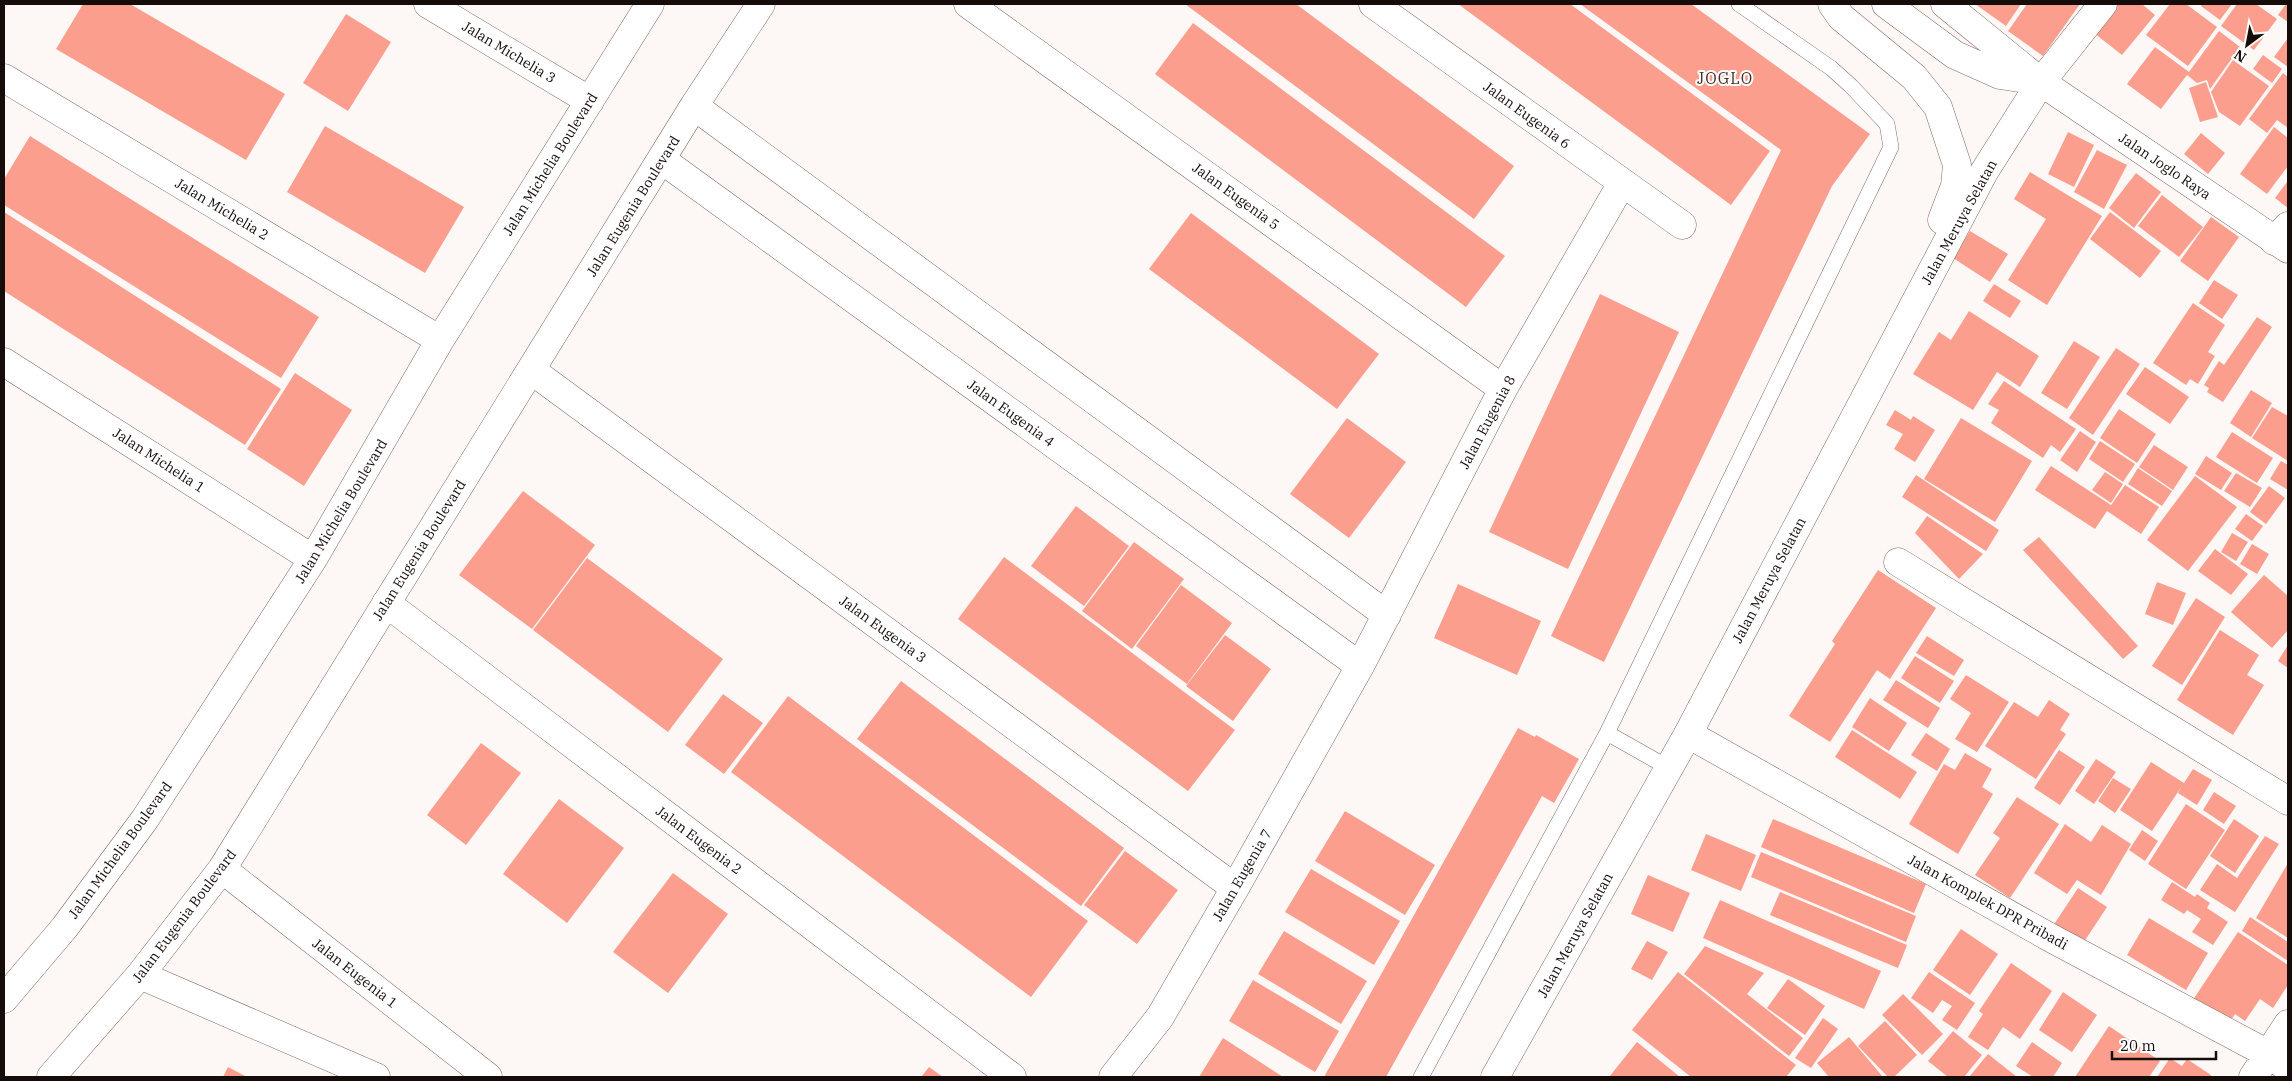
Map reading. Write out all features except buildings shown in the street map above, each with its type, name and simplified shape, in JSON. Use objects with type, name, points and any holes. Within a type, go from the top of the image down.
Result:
[{"type":"street","name":"Jalan Michelia 3","points":[[428,4],[590,101]]},
{"type":"street","name":"Jalan Michelia Boulevard","points":[[4,999],[65,927],[145,819],[314,559],[440,340],[650,4]]},
{"type":"street","name":"Jalan Eugenia Boulevard","points":[[51,1077],[140,975],[222,869],[694,106],[762,4]]},
{"type":"street","name":"Jalan Eugenia 5","points":[[968,4],[1503,389]]},
{"type":"street","name":"Jalan Eugenia 6","points":[[1373,4],[1682,226]]},
{"type":"street","points":[[1832,4],[1841,17],[1914,78],[1938,107],[1953,146],[1957,165],[1955,186],[1936,235],[1929,275]]},
{"type":"street","name":"Jalan Joglo Raya","points":[[1886,4],[1955,55],[2000,75],[2041,82]]},
{"type":"street","name":"Jalan Joglo Raya","points":[[1945,4],[2041,82],[2284,239]]},
{"type":"street","name":"Jalan Meruya Selatan","points":[[1495,1077],[1688,734],[1984,172],[2041,82],[2103,4]]},
{"type":"street","name":"Jalan Michelia 2","points":[[4,78],[440,340]]},
{"type":"street","points":[[694,106],[1387,615]]},
{"type":"street","name":"Jalan Eugenia 4","points":[[662,160],[1360,666]]},
{"type":"street","name":"Jalan Eugenia 8","points":[[1360,666],[1503,389],[1622,183]]},
{"type":"street","name":"Jalan Michelia 1","points":[[4,362],[314,559]]},
{"type":"street","name":"Jalan Eugenia 3","points":[[531,370],[1234,888]]},
{"type":"street","points":[[1898,562],[2288,801]]},
{"type":"street","name":"Jalan Eugenia 2","points":[[386,603],[1012,1077]]},
{"type":"street","name":"Jalan Eugenia 7","points":[[1113,1077],[1160,1017],[1360,666]]},
{"type":"street","name":"Jalan Komplek DPR Pribadi","points":[[1688,734],[2051,938],[2279,1061]]},
{"type":"street","name":"Jalan Eugenia 1","points":[[222,869],[488,1077]]},
{"type":"street","points":[[140,975],[376,1077]]},
{"type":"street","points":[[2253,1077],[2279,1061],[2288,1024]]},
{"type":"lane","points":[[1421,1077],[1607,733],[1891,148],[1887,124],[1851,86],[1831,68],[1739,4]]},
{"type":"lane","points":[[1607,733],[1669,768]]},
{"type":"district","name":"JOGLO","points":[[1725,78]]}]
